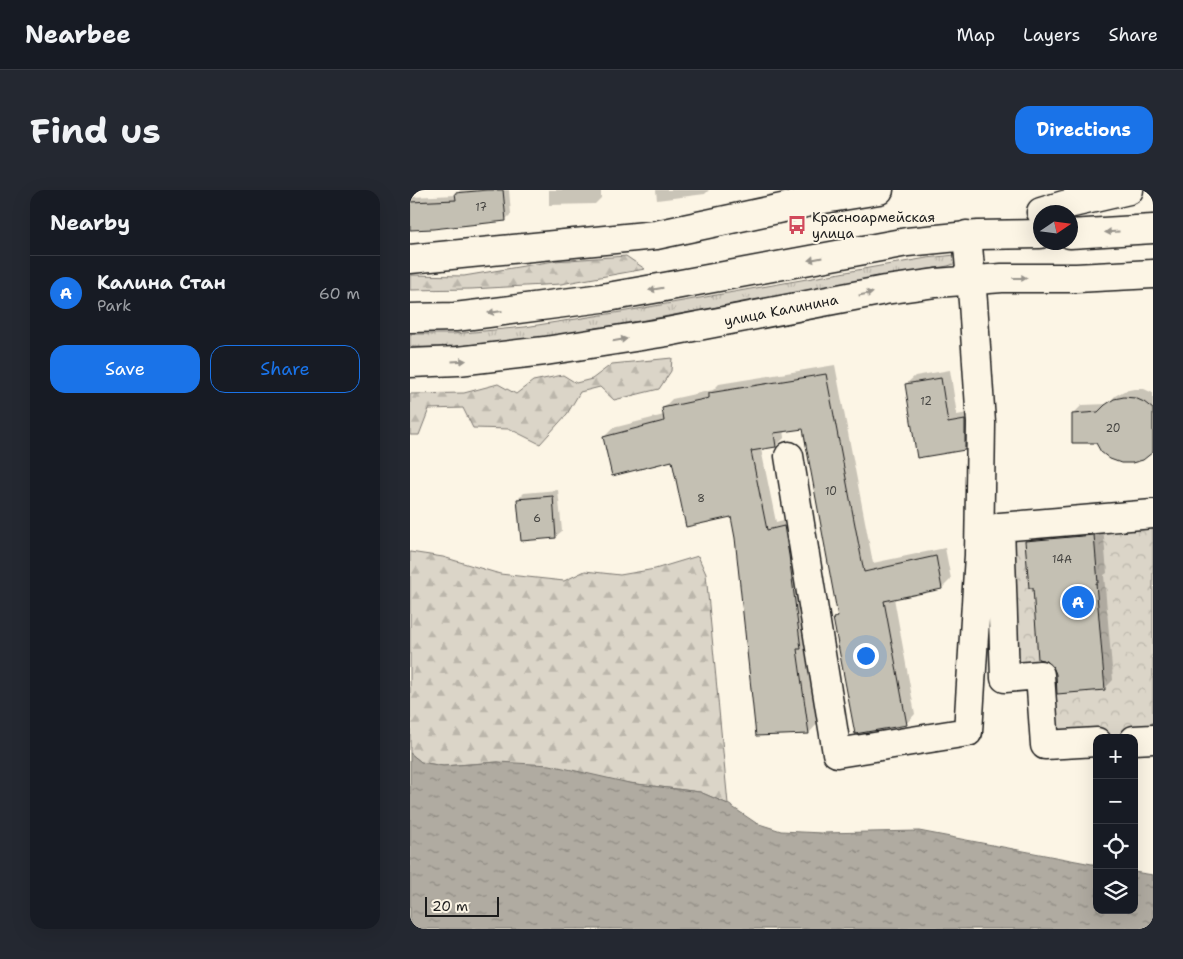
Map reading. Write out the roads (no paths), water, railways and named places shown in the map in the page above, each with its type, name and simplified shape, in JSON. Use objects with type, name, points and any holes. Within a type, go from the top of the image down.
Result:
[{"type":"main road","points":[[410,259],[656,235],[824,199],[879,190]]},
{"type":"main road","points":[[1053,205],[1129,190]]},
{"type":"main road","points":[[973,235],[1033,213]]},
{"type":"main road","points":[[1078,234],[1153,230]]},
{"type":"main road","points":[[410,318],[455,317],[538,307],[659,288],[897,243],[973,235],[1033,234]]},
{"type":"main road","points":[[789,456],[837,753],[968,732],[979,555],[981,423],[972,280],[973,235]]},
{"type":"main road","name":"улица Калинина","points":[[410,363],[458,361],[544,352],[667,332],[885,290],[928,284],[1002,278],[1076,278],[1153,274]]},
{"type":"main road","points":[[1093,742],[1045,745],[1040,675],[1005,678],[1000,527],[1153,514]]},
{"type":"main road","points":[[1138,740],[1153,739]]},
{"type":"water","points":[[410,753],[421,762],[443,766],[498,762],[550,765],[629,783],[700,792],[728,804],[756,823],[781,831],[822,833],[919,831],[1093,864],[1093,914],[1138,914],[1138,873],[1153,875],[1153,929],[410,929]]},
{"type":"place","name":"Красноармейская улица","points":[[797,225]]},
{"type":"place","name":"Калина Стан","points":[[1078,602]]}]
